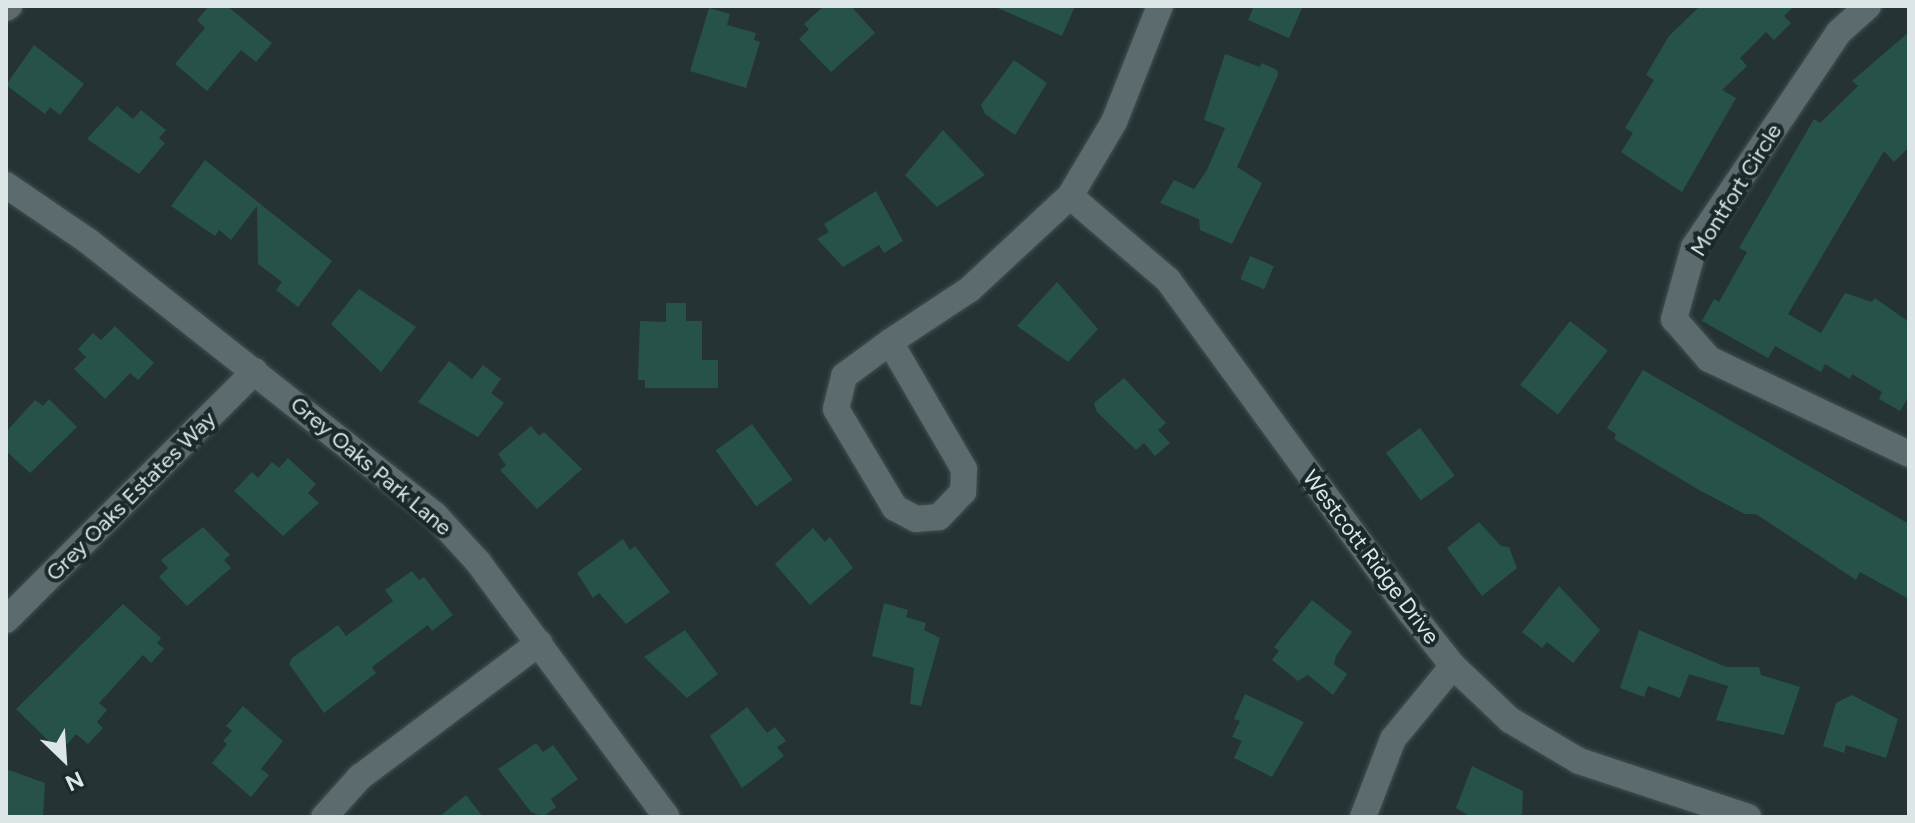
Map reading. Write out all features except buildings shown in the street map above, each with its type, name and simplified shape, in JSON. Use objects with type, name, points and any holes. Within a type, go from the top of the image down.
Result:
[{"type":"street","points":[[890,342],[964,469],[963,492],[939,517],[916,519],[895,508],[836,409],[844,376],[890,342],[970,289],[1070,196],[1114,122],[1160,6]]},
{"type":"street","name":"Montfort Circle","points":[[1868,6],[1839,32],[1694,247],[1674,319],[1709,359],[1909,454]]},
{"type":"street","name":"Grey Oaks Park Lane","points":[[6,185],[88,241],[435,515],[539,643],[667,817]]},
{"type":"street","name":"Westcott Ridge Drive","points":[[1070,196],[1168,280],[1453,666],[1510,720],[1579,761],[1748,817]]},
{"type":"street","name":"Grey Oaks Estates Way","points":[[6,620],[255,371]]},
{"type":"street","points":[[324,817],[360,777],[539,643]]},
{"type":"street","points":[[1363,817],[1393,739],[1453,666]]}]
